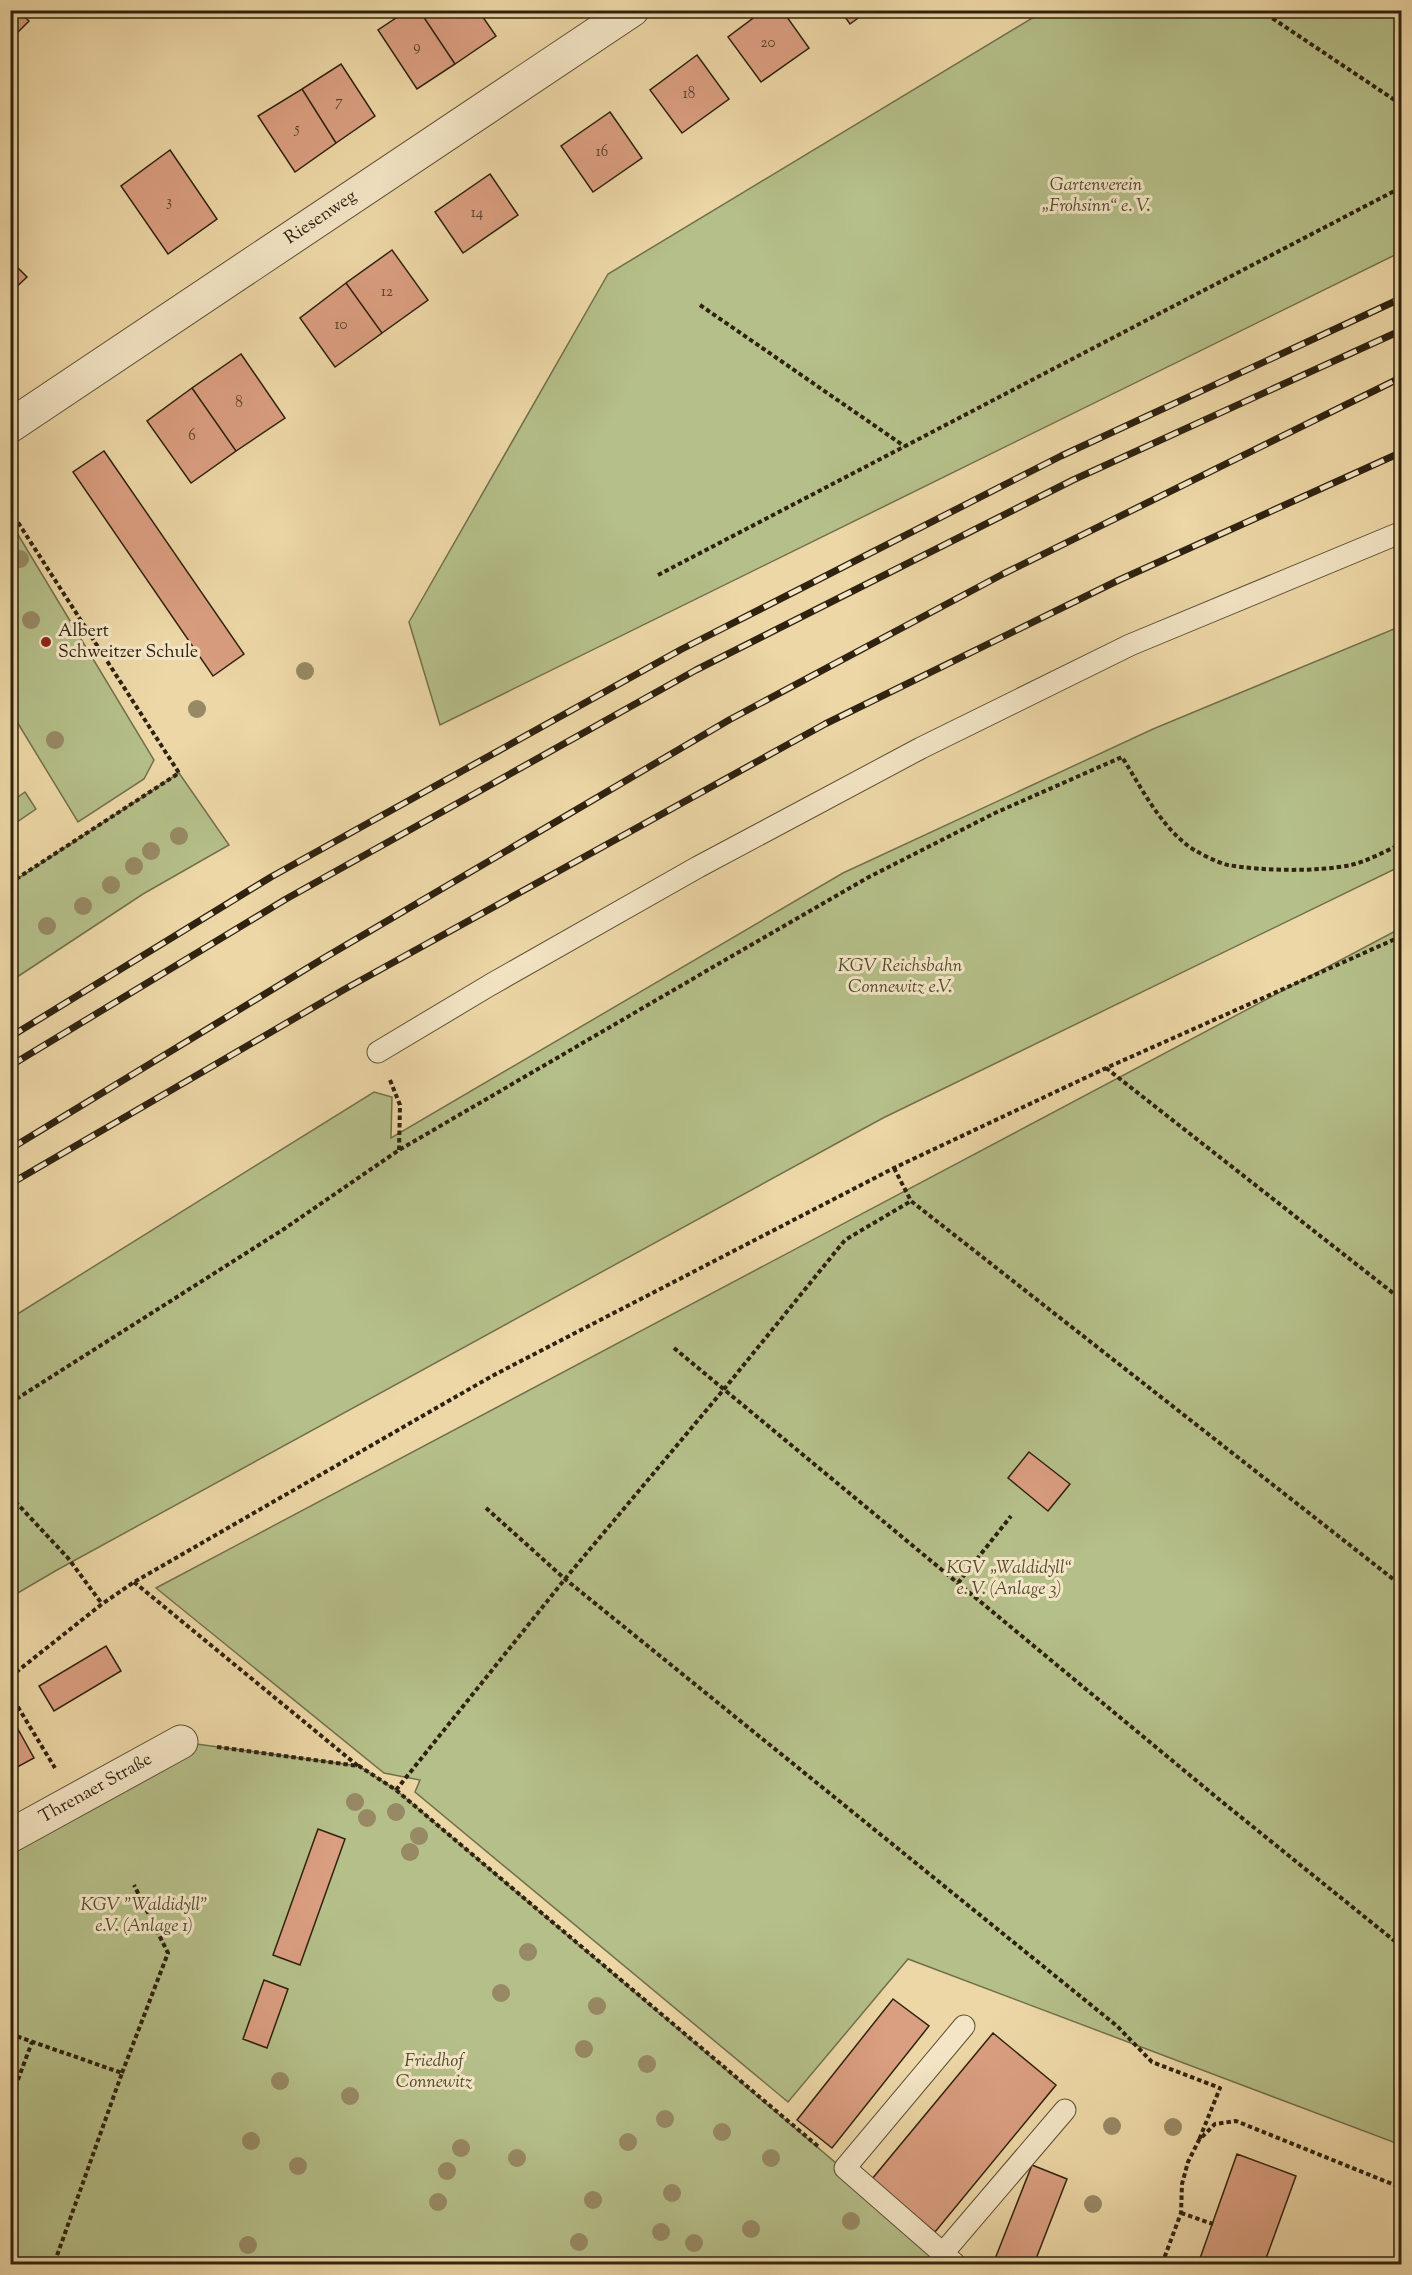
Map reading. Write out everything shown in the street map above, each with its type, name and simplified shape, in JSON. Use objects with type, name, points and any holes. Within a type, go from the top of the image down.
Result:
[{"type":"street","name":"Riesenweg","points":[[10,426],[632,10]]},
{"type":"street","name":"Threnaer Straße","points":[[10,1836],[181,1742]]},
{"type":"lane","points":[[378,1052],[490,985],[698,867],[921,748],[1130,645],[1401,532]]},
{"type":"lane","points":[[964,2026],[845,2169],[949,2259],[1065,2110]]},
{"type":"path","points":[[1260,10],[1401,105]]},
{"type":"path","points":[[658,575],[1401,187]]},
{"type":"path","points":[[700,305],[904,446]]},
{"type":"path","points":[[10,510],[179,773],[10,883]]},
{"type":"path","points":[[10,1403],[284,1229],[399,1150],[867,878],[995,813],[1122,757],[1149,801],[1180,838],[1188,846],[1226,864],[1321,869],[1353,865],[1401,844]]},
{"type":"path","points":[[10,1677],[102,1604],[134,1582],[492,1376],[894,1168],[1106,1068],[1401,936]]},
{"type":"path","points":[[378,1052],[400,1105],[399,1150]]},
{"type":"path","points":[[1106,1068],[1401,1300]]},
{"type":"path","points":[[894,1168],[911,1201],[1401,1586]]},
{"type":"path","points":[[396,1790],[565,1579],[845,1240],[911,1201]]},
{"type":"path","points":[[674,1348],[1401,1947]]},
{"type":"path","points":[[10,1496],[68,1558],[102,1604]]},
{"type":"path","points":[[486,1508],[565,1579],[1117,2026],[1152,2062],[1220,2088],[1188,2162],[1182,2184],[1181,2213],[1162,2265]]},
{"type":"path","points":[[958,1583],[1011,1516]]},
{"type":"path","points":[[134,1582],[359,1766],[396,1790],[845,2169]]},
{"type":"path","points":[[10,1694],[75,1801]]},
{"type":"path","points":[[181,1742],[359,1766]]},
{"type":"path","points":[[54,2265],[122,2073],[168,1953],[134,1885]]},
{"type":"path","points":[[10,2034],[122,2073]]},
{"type":"path","points":[[10,2101],[32,2042]]},
{"type":"path","points":[[1199,2140],[1215,2124],[1236,2121],[1401,2188]]},
{"type":"path","points":[[1181,2213],[1213,2224]]},
{"type":"green space","name":"Gartenverein „Frohsinn“ e. V.","points":[[1044,11],[1401,11],[1401,252],[440,725],[409,622],[608,274]]},
{"type":"green space","name":"Albert Schweitzer Schule","points":[[11,523],[154,760],[144,779],[78,822],[11,712]]},
{"type":"green space","name":"KGV Reichsbahn Connewitz e.V.","points":[[1401,626],[1401,866],[883,1118],[11,1597],[11,1318],[374,1092],[392,1097],[391,1138],[843,873],[1153,729]]},
{"type":"green space","points":[[179,773],[229,845],[143,894],[11,981],[11,883]]},
{"type":"green space","points":[[25,792],[36,809],[11,826],[11,802]]},
{"type":"green space","name":"KGV „Waldidyll“ e. V. (Anlage 3)","points":[[1401,928],[1401,2145],[908,1959],[788,2102],[415,1792],[420,1780],[384,1773],[156,1588]]},
{"type":"green space","name":"Friedhof Connewitz","points":[[181,1742],[359,1766],[396,1790],[955,2264],[11,2264],[10,1836]]},
{"type":"building","points":[[10,10],[17,10],[29,21],[10,40]]},
{"type":"building","points":[[408,10],[419,10],[455,64],[417,89],[378,30]]},
{"type":"building","points":[[419,10],[478,10],[496,36],[455,64]]},
{"type":"building","points":[[764,10],[782,10],[809,48],[761,82],[728,37]]},
{"type":"building","points":[[840,10],[869,10],[850,24]]},
{"type":"building","points":[[697,55],[729,99],[682,133],[650,90]]},
{"type":"building","points":[[341,64],[375,116],[336,143],[302,89]]},
{"type":"building","points":[[302,89],[336,143],[295,172],[258,116]]},
{"type":"building","points":[[610,112],[642,158],[593,192],[561,146]]},
{"type":"building","points":[[170,150],[217,219],[168,254],[121,186]]},
{"type":"building","points":[[490,174],[518,215],[463,253],[435,212]]},
{"type":"building","points":[[392,250],[428,300],[382,333],[346,283]]},
{"type":"building","points":[[10,260],[27,277],[10,293]]},
{"type":"building","points":[[346,283],[382,333],[335,367],[300,318]]},
{"type":"building","points":[[241,354],[285,418],[236,451],[192,388]]},
{"type":"building","points":[[192,388],[236,451],[191,483],[147,421]]},
{"type":"building","points":[[104,451],[244,654],[213,676],[73,472]]},
{"type":"building","points":[[1029,1452],[1070,1484],[1048,1511],[1008,1478]]},
{"type":"building","points":[[106,1646],[121,1671],[54,1711],[39,1686]]},
{"type":"building","points":[[14,1722],[34,1758],[10,1771],[10,1724]]},
{"type":"building","points":[[318,1829],[345,1839],[300,1965],[273,1955]]},
{"type":"building","points":[[264,1980],[288,1989],[267,2048],[243,2039]]},
{"type":"building","points":[[893,1999],[929,2026],[832,2148],[797,2120]]},
{"type":"building","points":[[993,2033],[1056,2085],[935,2232],[872,2179]]},
{"type":"building","points":[[1237,2154],[1296,2176],[1264,2264],[1198,2264]]},
{"type":"building","points":[[1032,2165],[1067,2179],[1034,2264],[993,2264]]},
{"type":"railway","points":[[10,1037],[271,877],[682,649],[1061,456],[1402,298]]},
{"type":"railway","points":[[10,1066],[286,899],[696,670],[1073,480],[1402,330]]},
{"type":"railway","points":[[10,1149],[324,958],[729,720],[1003,574],[1402,377]]},
{"type":"railway","points":[[10,1184],[345,989],[825,724],[1119,580],[1402,452]]},
{"type":"place","name":"Albert Schweitzer Schule","points":[[46,642]]},
{"type":"park label","name":"KGV \"Waldidyll\" e.V. (Anlage 1)","points":[[144,1916]]}]
